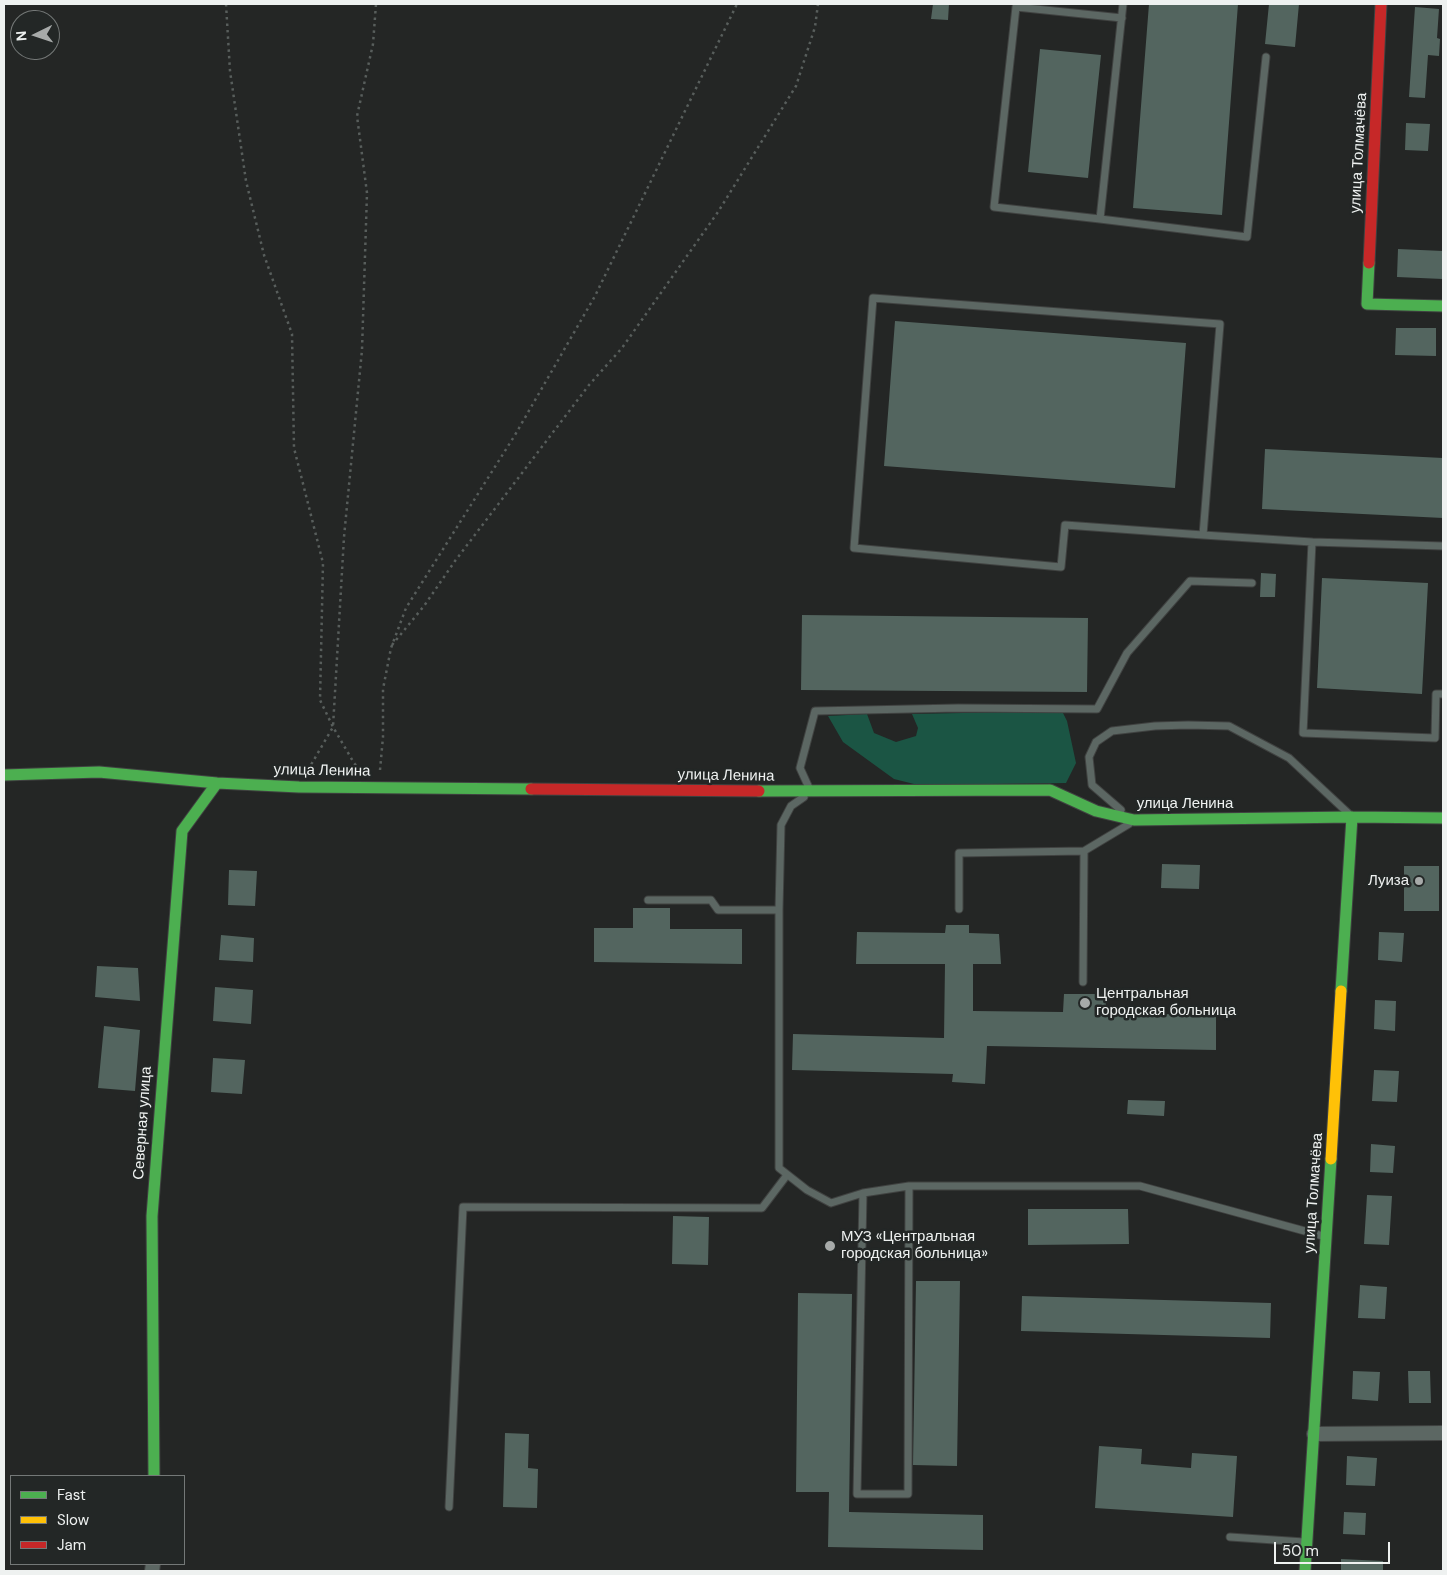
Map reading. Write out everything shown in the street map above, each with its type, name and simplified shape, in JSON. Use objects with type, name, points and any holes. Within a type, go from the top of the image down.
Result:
[{"type":"street","name":"улица Толмачёва","points":[[1381,4],[1367,304],[1443,306]]},
{"type":"street","name":"улица Ленина","points":[[4,775],[99,772],[217,783],[299,787],[811,792],[1050,790],[1096,811],[1134,820],[1352,817],[1443,818]]},
{"type":"street","name":"Северная улица","points":[[154,1475],[152,1216],[182,831],[217,783]]},
{"type":"street","name":"улица Толмачёва","points":[[1305,1571],[1352,817]]},
{"type":"street","points":[[1314,1434],[1443,1433]]},
{"type":"lane","points":[[1100,219],[1123,4]]},
{"type":"lane","points":[[1122,18],[1016,7],[994,207],[1247,237],[1266,57]]},
{"type":"lane","points":[[1203,534],[1220,324],[873,298],[854,548],[1061,567],[1065,525],[1312,542],[1443,546]]},
{"type":"lane","points":[[1312,542],[1303,733],[1435,738],[1436,694],[1443,694]]},
{"type":"lane","points":[[1252,583],[1190,581],[1127,653],[1097,710],[958,708],[815,711],[800,768],[811,792],[791,806],[781,825],[779,910],[779,1168],[807,1190],[831,1203],[863,1193],[909,1186],[1140,1186],[1326,1237]]},
{"type":"lane","points":[[959,910],[958,852],[1084,850],[1134,820],[1092,785],[1089,757],[1096,742],[1112,731],[1155,726],[1229,726],[1289,758],[1352,817]]},
{"type":"lane","points":[[1083,982],[1084,850]]},
{"type":"lane","points":[[648,900],[710,900],[718,910],[779,910]]},
{"type":"lane","points":[[449,1507],[463,1207],[762,1208],[787,1175]]},
{"type":"lane","points":[[863,1193],[857,1494],[908,1494],[909,1186]]},
{"type":"lane","points":[[1230,1537],[1307,1542]]},
{"type":"path","points":[[226,4],[230,71],[246,182],[264,255],[292,334],[294,448],[324,563],[320,700],[333,727],[354,762],[375,787],[380,775],[383,738],[383,689],[391,648],[406,608],[514,435],[595,296],[737,4]]},
{"type":"path","points":[[299,787],[333,727],[344,537],[362,350],[368,193],[357,116],[374,44],[376,4]]},
{"type":"path","points":[[391,648],[589,385],[622,348],[718,212],[796,86],[815,27],[818,4]]},
{"type":"green space","points":[[1062,711],[1067,721],[1076,763],[1066,783],[918,785],[894,779],[843,742],[828,716],[867,714],[874,733],[896,742],[916,736],[918,728],[912,714]]},
{"type":"building","points":[[933,4],[949,4],[948,20],[931,19]]},
{"type":"building","points":[[1149,4],[1238,4],[1222,215],[1133,208]]},
{"type":"building","points":[[1269,4],[1299,4],[1295,47],[1265,44]]},
{"type":"building","points":[[1415,7],[1439,9],[1437,38],[1440,39],[1439,56],[1428,55],[1425,98],[1409,97]]},
{"type":"building","points":[[1040,49],[1101,55],[1088,178],[1028,172]]},
{"type":"building","points":[[1406,123],[1430,124],[1428,151],[1405,150]]},
{"type":"building","points":[[1398,249],[1443,251],[1443,279],[1397,277]]},
{"type":"building","points":[[895,321],[1186,343],[1175,488],[884,466]]},
{"type":"building","points":[[1396,328],[1436,328],[1436,356],[1395,355]]},
{"type":"building","points":[[1265,449],[1443,458],[1443,518],[1262,509]]},
{"type":"building","points":[[1261,573],[1276,574],[1275,597],[1260,597]]},
{"type":"building","points":[[1322,578],[1428,583],[1422,694],[1317,688]]},
{"type":"building","points":[[802,615],[1088,618],[1087,692],[801,690]]},
{"type":"building","points":[[1162,864],[1200,865],[1199,889],[1161,888]]},
{"type":"building","points":[[1404,866],[1439,866],[1439,911],[1404,911]]},
{"type":"building","points":[[229,870],[257,871],[255,906],[228,905]]},
{"type":"building","points":[[633,908],[670,908],[670,929],[742,929],[742,964],[594,962],[594,928],[633,928]]},
{"type":"building","name":"Центральная городская больница","points":[[946,925],[969,925],[969,933],[999,934],[1001,964],[973,964],[973,1011],[1063,1012],[1064,994],[1106,994],[1106,1013],[1216,1015],[1216,1050],[987,1046],[985,1084],[952,1082],[953,1074],[792,1070],[793,1034],[944,1038],[945,964],[856,964],[857,932],[945,933]]},
{"type":"building","points":[[1379,932],[1404,933],[1402,962],[1378,960]]},
{"type":"building","points":[[221,935],[254,938],[253,962],[219,960]]},
{"type":"building","points":[[97,966],[138,968],[140,1001],[95,997]]},
{"type":"building","points":[[215,987],[253,990],[251,1024],[213,1021]]},
{"type":"building","points":[[1375,1000],[1396,1001],[1395,1031],[1374,1029]]},
{"type":"building","points":[[104,1026],[140,1030],[135,1091],[98,1088]]},
{"type":"building","points":[[213,1058],[245,1060],[242,1094],[211,1092]]},
{"type":"building","points":[[1374,1070],[1399,1071],[1397,1102],[1372,1101]]},
{"type":"building","points":[[1128,1100],[1165,1101],[1164,1116],[1127,1114]]},
{"type":"building","points":[[1371,1144],[1395,1146],[1393,1173],[1370,1172]]},
{"type":"building","points":[[1367,1195],[1392,1196],[1389,1245],[1364,1244]]},
{"type":"building","points":[[1028,1209],[1128,1209],[1129,1244],[1028,1245]]},
{"type":"building","points":[[673,1216],[709,1217],[708,1265],[672,1264]]},
{"type":"building","points":[[916,1281],[960,1281],[957,1466],[913,1465]]},
{"type":"building","points":[[1360,1285],[1387,1287],[1385,1319],[1358,1318]]},
{"type":"building","points":[[798,1293],[852,1294],[849,1512],[983,1515],[983,1550],[828,1547],[829,1492],[796,1492]]},
{"type":"building","points":[[1022,1296],[1271,1303],[1270,1338],[1021,1331]]},
{"type":"building","points":[[1353,1371],[1380,1372],[1378,1401],[1352,1399]]},
{"type":"building","points":[[1408,1371],[1430,1371],[1431,1403],[1409,1403]]},
{"type":"building","points":[[505,1433],[529,1434],[528,1468],[538,1469],[537,1508],[503,1507]]},
{"type":"building","points":[[1099,1446],[1142,1449],[1141,1464],[1191,1468],[1192,1453],[1237,1456],[1233,1517],[1095,1508]]},
{"type":"building","points":[[1347,1456],[1377,1458],[1375,1486],[1346,1485]]},
{"type":"building","points":[[1344,1512],[1366,1513],[1365,1535],[1343,1534]]},
{"type":"building","points":[[1341,1559],[1383,1561],[1383,1571],[1341,1571]]},
{"type":"traffic: fast","points":[[1369,263],[1367,304],[1443,306]]},
{"type":"traffic: fast","points":[[4,775],[99,772],[217,783],[299,787],[531,789]]},
{"type":"traffic: fast","points":[[154,1475],[152,1216],[182,831],[217,783]]},
{"type":"traffic: fast","points":[[759,791],[1050,790],[1096,811],[1134,820],[1352,817],[1443,818]]},
{"type":"traffic: fast","points":[[1341,991],[1352,817]]},
{"type":"traffic: fast","points":[[1305,1571],[1331,1159]]},
{"type":"traffic: slow","points":[[1331,1159],[1341,991]]},
{"type":"traffic: jam","points":[[1369,263],[1381,4]]},
{"type":"traffic: jam","points":[[531,789],[759,791]]},
{"type":"place","name":"Луиза","points":[[1419,881]]},
{"type":"place","name":"Центральная городская больница","points":[[1085,1003]]},
{"type":"place","name":"МУЗ «Центральная городская больница»","points":[[830,1246]]}]
